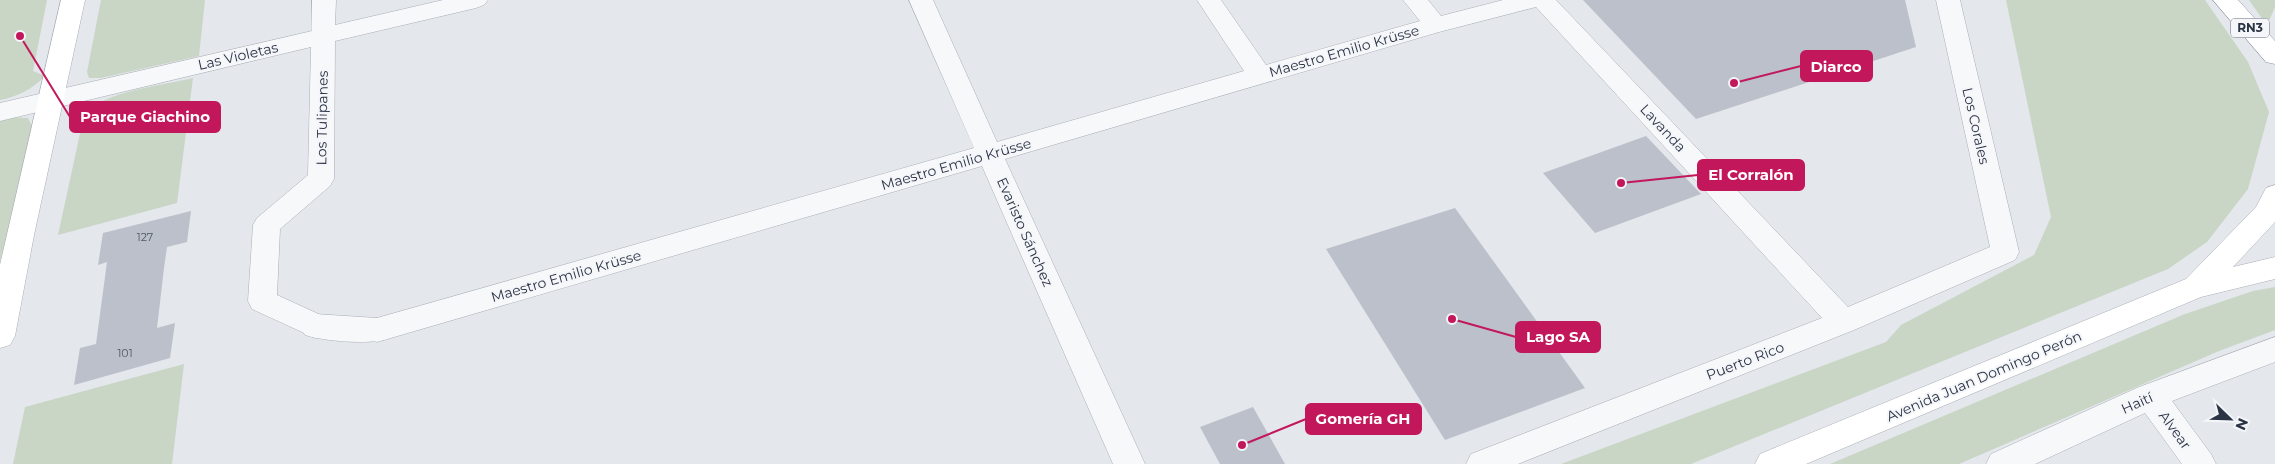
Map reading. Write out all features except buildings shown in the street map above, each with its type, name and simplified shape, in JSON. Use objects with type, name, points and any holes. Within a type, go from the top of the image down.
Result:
[{"type":"main road","points":[[0,336],[20,235],[73,0]]},
{"type":"main road","name":"RN3","points":[[2225,0],[2275,56]]},
{"type":"main road","name":"Avenida Juan Domingo Perón","points":[[2196,287],[2266,214],[2275,195]]},
{"type":"main road","name":"Avenida Juan Domingo Perón","points":[[1771,464],[2196,287],[2275,268]]},
{"type":"street","name":"Los Tulipanes","points":[[315,326],[262,301],[267,225],[321,179],[324,0]]},
{"type":"street","name":"Las Violetas","points":[[0,112],[476,0]]},
{"type":"street","name":"Evaristo Sánchez","points":[[921,0],[1129,464]]},
{"type":"street","points":[[1209,0],[1260,76]]},
{"type":"street","points":[[1415,0],[1436,24]]},
{"type":"street","name":"Maestro Emilio Krüsse","points":[[315,326],[377,330],[1436,24],[1534,0]]},
{"type":"street","name":"Lavanda","points":[[1543,0],[1844,322]]},
{"type":"street","name":"Los Corales","points":[[1948,0],[2005,252]]},
{"type":"street","name":"Puerto Rico","points":[[1482,464],[1844,322],[2005,252]]},
{"type":"street","name":"Haití","points":[[2002,464],[2150,396],[2275,350]]},
{"type":"street","name":"Alvear","points":[[2150,396],[2200,464]]},
{"type":"green space","points":[[0,0],[47,0],[33,71],[45,76],[24,92],[0,100]]},
{"type":"green space","points":[[101,0],[205,0],[199,56],[101,78],[89,78],[87,72]]},
{"type":"green space","points":[[2006,0],[2205,0],[2248,62],[2269,112],[2248,189],[2207,242],[2168,269],[1691,464],[1561,464],[1886,342],[1901,325],[2034,255],[2051,217]]},
{"type":"green space","points":[[2249,0],[2275,0],[2275,7],[2269,21],[2263,20]]},
{"type":"green space","points":[[193,78],[177,203],[58,235],[84,115],[93,107],[119,94]]},
{"type":"green space","points":[[9,117],[28,118],[34,130],[0,261],[0,119]]},
{"type":"green space","points":[[2275,287],[2275,330],[2219,351],[1959,464],[1830,464],[2185,314],[2253,291]]},
{"type":"green space","points":[[184,364],[172,464],[13,464],[25,407]]},
{"type":"place","name":"Parque Giachino","points":[[20,36]]},
{"type":"place","name":"Diarco","points":[[1734,83]]},
{"type":"place","name":"El Corralón","points":[[1621,183]]},
{"type":"place","name":"Lago SA","points":[[1452,319]]},
{"type":"place","name":"Gomería GH","points":[[1242,445]]}]
